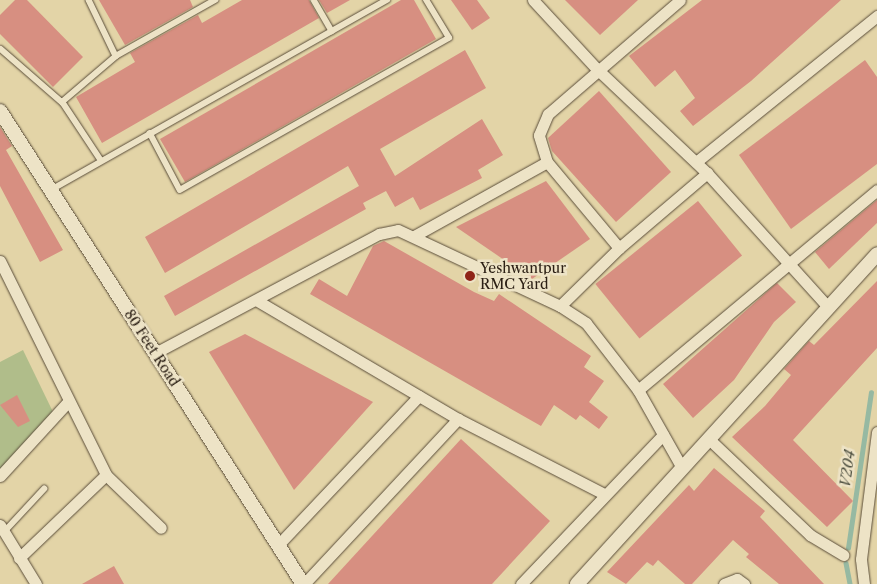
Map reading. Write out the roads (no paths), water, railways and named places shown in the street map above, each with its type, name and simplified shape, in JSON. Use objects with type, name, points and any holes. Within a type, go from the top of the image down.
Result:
[{"type":"street","points":[[533,0],[597,69],[707,173],[786,263],[827,306]]},
{"type":"street","points":[[619,248],[547,162],[538,135],[548,114],[597,69],[680,0]]},
{"type":"street","points":[[696,162],[874,19],[877,32]]},
{"type":"street","name":"80 Feet Road","points":[[0,111],[304,584]]},
{"type":"street","points":[[414,236],[547,162]]},
{"type":"street","points":[[560,306],[619,248],[707,173]]},
{"type":"street","points":[[638,390],[786,263],[877,190]]},
{"type":"street","points":[[155,353],[379,234],[398,230],[560,306],[586,323],[638,390],[681,466]]},
{"type":"street","points":[[577,584],[681,466],[712,441],[827,306],[877,254]]},
{"type":"street","points":[[0,261],[67,403],[106,475],[161,528]]},
{"type":"street","points":[[256,300],[458,419],[604,494]]},
{"type":"street","points":[[278,545],[419,396]]},
{"type":"street","points":[[0,476],[67,403]]},
{"type":"street","points":[[304,584],[458,419]]},
{"type":"street","points":[[864,584],[862,558],[877,432]]},
{"type":"street","points":[[521,584],[604,494],[663,435]]},
{"type":"street","points":[[712,441],[810,535],[843,555]]},
{"type":"street","points":[[19,558],[106,475]]},
{"type":"street","points":[[2,528],[36,584]]},
{"type":"street","points":[[724,584],[737,579],[744,584]]},
{"type":"lane","points":[[89,0],[116,56]]},
{"type":"lane","points":[[62,102],[116,56],[206,2],[215,0]]},
{"type":"lane","points":[[314,0],[332,31]]},
{"type":"lane","points":[[51,190],[387,0]]},
{"type":"lane","points":[[150,133],[180,190],[450,38],[426,0]]},
{"type":"lane","points":[[1,49],[62,102],[101,161]]},
{"type":"lane","points":[[2,528],[44,490]]},
{"type":"waterway","name":"V204","points":[[848,548],[871,393]]},
{"type":"waterway","name":"V204","points":[[846,563],[850,584]]},
{"type":"place","name":"Yeshwantpur RMC Yard","points":[[470,276]]}]
